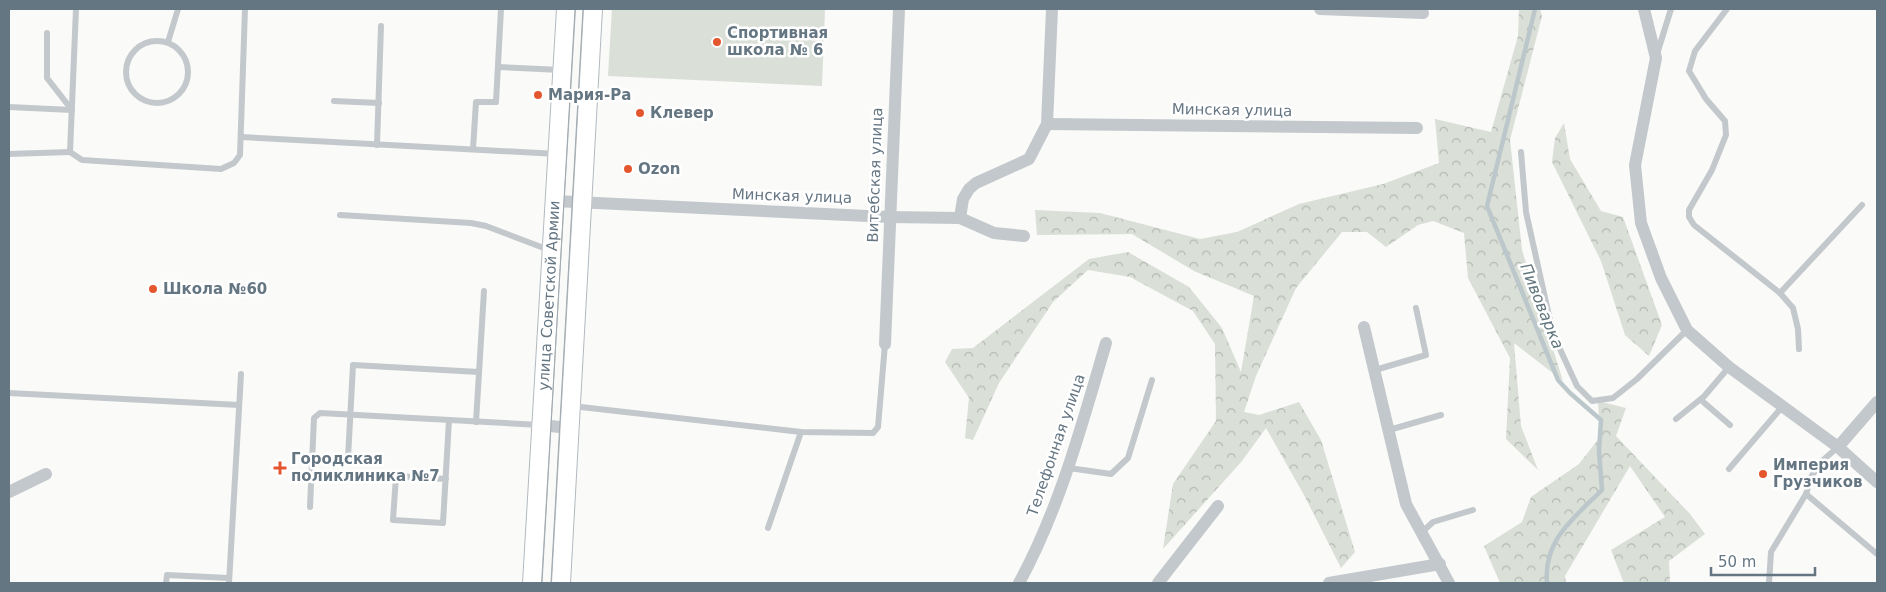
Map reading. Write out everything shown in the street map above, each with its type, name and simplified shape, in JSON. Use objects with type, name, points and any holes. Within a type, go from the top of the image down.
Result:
[{"type":"main road","name":"улица Советской Армии","points":[[532,583],[566,9]]},
{"type":"main road","name":"улица Советской Армии","points":[[561,583],[593,9]]},
{"type":"street","name":"Витебская улица","points":[[885,344],[899,9]]},
{"type":"street","points":[[960,218],[963,198],[968,189],[976,183],[1029,159],[1047,124],[1052,9]]},
{"type":"street","points":[[1320,9],[1423,13]]},
{"type":"street","points":[[1644,9],[1656,58],[1636,164],[1641,224],[1661,278],[1687,330],[1729,367],[1838,448],[1877,482]]},
{"type":"street","name":"Минская улица","points":[[1047,124],[1417,128]]},
{"type":"street","name":"Минская улица","points":[[555,201],[889,217],[960,218],[994,233],[1024,236]]},
{"type":"street","points":[[1364,327],[1406,504],[1449,583]]},
{"type":"street","name":"Телефонная улица","points":[[1019,583],[1034,557],[1069,468],[1106,343]]},
{"type":"street","points":[[1838,448],[1877,402]]},
{"type":"street","points":[[541,426],[569,428]]},
{"type":"street","points":[[9,492],[46,474]]},
{"type":"street","points":[[1158,583],[1218,506]]},
{"type":"street","points":[[1329,583],[1440,564]]},
{"type":"lane","points":[[70,152],[76,9]]},
{"type":"lane","points":[[168,42],[178,9]]},
{"type":"lane","points":[[9,154],[70,152],[82,160],[221,168],[234,163],[240,155],[245,9]]},
{"type":"lane","points":[[473,148],[476,102],[496,102],[501,9]]},
{"type":"lane","points":[[1656,58],[1671,9]]},
{"type":"lane","points":[[1727,9],[1695,51],[1689,71],[1706,99],[1725,121],[1726,135],[1712,170],[1689,210],[1689,217],[1694,225],[1780,293],[1793,308],[1798,329],[1799,350]]},
{"type":"lane","points":[[377,145],[381,26]]},
{"type":"lane","points":[[48,33],[47,78],[72,110]]},
{"type":"lane","points":[[168,42],[186,59],[188,70],[185,84],[178,95],[169,103],[156,104],[145,102],[134,93],[129,85],[126,70],[129,59],[144,43],[168,42]]},
{"type":"lane","points":[[498,67],[562,70]]},
{"type":"lane","points":[[334,101],[379,103]]},
{"type":"lane","points":[[9,107],[72,110]]},
{"type":"lane","points":[[241,137],[558,154]]},
{"type":"lane","points":[[1521,152],[1526,212],[1553,334],[1577,386],[1592,401],[1613,398],[1637,379],[1687,330]]},
{"type":"lane","points":[[1780,293],[1862,205]]},
{"type":"lane","points":[[340,215],[472,223],[486,226],[552,252]]},
{"type":"lane","points":[[476,422],[484,291]]},
{"type":"lane","points":[[1375,370],[1426,355],[1416,308]]},
{"type":"lane","points":[[571,406],[801,432],[872,433],[878,427],[885,344]]},
{"type":"lane","points":[[348,458],[353,365],[479,372]]},
{"type":"lane","points":[[1676,419],[1702,398],[1729,367]]},
{"type":"lane","points":[[166,583],[167,574],[229,581],[241,374]]},
{"type":"lane","points":[[1069,468],[1111,474],[1128,458],[1152,380]]},
{"type":"lane","points":[[9,393],[239,405]]},
{"type":"lane","points":[[1702,398],[1701,400],[1730,425]]},
{"type":"lane","points":[[1729,469],[1782,407]]},
{"type":"lane","points":[[310,507],[314,418],[320,413],[541,426]]},
{"type":"lane","points":[[1389,430],[1441,415]]},
{"type":"lane","points":[[446,479],[396,476],[394,520],[443,523],[446,479],[450,420]]},
{"type":"lane","points":[[768,528],[801,432]]},
{"type":"lane","points":[[1771,582],[1771,552],[1806,494],[1811,477],[1822,461],[1838,448]]},
{"type":"lane","points":[[1806,494],[1877,554]]},
{"type":"lane","points":[[1421,533],[1433,522],[1473,510]]},
{"type":"green space","name":"Спортивная школа № 6","points":[[612,9],[825,9],[822,86],[608,76]]},
{"type":"green space","points":[[1519,9],[1540,9],[1542,16],[1510,140],[1522,250],[1563,381],[1514,343],[1521,426],[1538,470],[1506,439],[1510,358],[1468,278],[1464,233],[1433,221],[1418,225],[1386,247],[1367,232],[1342,232],[1296,288],[1256,376],[1244,412],[1259,415],[1299,402],[1321,440],[1355,552],[1341,568],[1304,495],[1266,428],[1242,461],[1163,549],[1173,484],[1216,421],[1215,344],[1193,311],[1130,277],[1088,270],[1053,302],[999,383],[973,440],[965,438],[969,398],[945,362],[952,349],[973,348],[1089,259],[1128,252],[1189,287],[1222,328],[1241,372],[1254,296],[1194,271],[1132,234],[1037,235],[1035,210],[1100,213],[1200,239],[1237,232],[1299,204],[1383,184],[1439,163],[1435,119],[1491,132],[1518,36]]},
{"type":"green space","points":[[1564,123],[1570,159],[1601,211],[1623,217],[1662,325],[1649,356],[1625,335],[1601,261],[1552,162],[1555,138]]},
{"type":"green space","points":[[1598,401],[1626,408],[1616,436],[1690,514],[1705,534],[1669,561],[1670,583],[1624,583],[1611,550],[1665,517],[1630,466],[1565,576],[1566,583],[1500,583],[1484,546],[1522,522],[1531,497],[1579,464],[1600,437]]},
{"type":"waterway","name":"Пивоварка","points":[[1535,9],[1487,206],[1558,380],[1601,420],[1599,451],[1602,490],[1571,520],[1555,542],[1547,568],[1547,583]]},
{"type":"tram line","points":[[542,583],[575,9]]},
{"type":"tram line","points":[[551,583],[583,9]]},
{"type":"place","name":"Спортивная школа № 6","points":[[717,42]]},
{"type":"place","name":"Мария-Ра","points":[[538,95]]},
{"type":"place","name":"Клевер","points":[[640,113]]},
{"type":"place","name":"Ozon","points":[[628,169]]},
{"type":"place","name":"Школа №60","points":[[153,289]]},
{"type":"place","name":"Городская поликлиника №7","points":[[280,468]]},
{"type":"place","name":"Империя Грузчиков","points":[[1763,474]]}]
